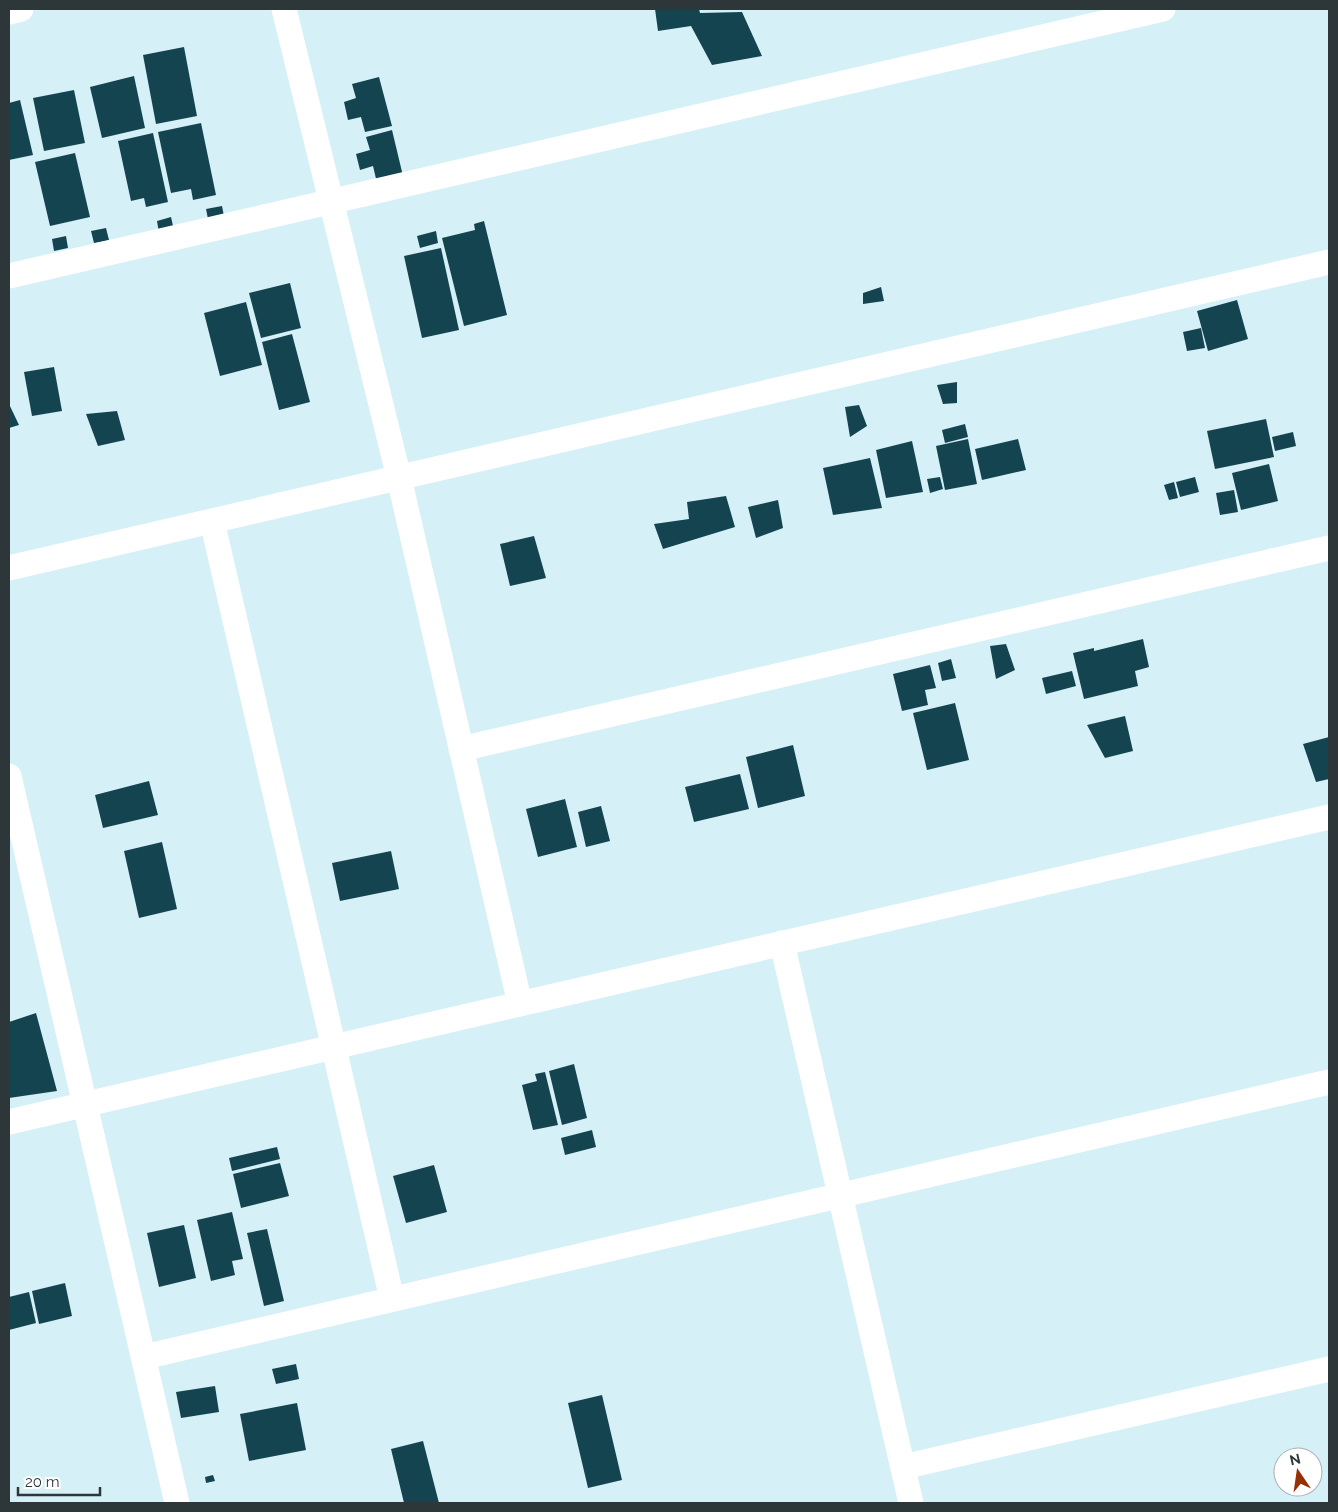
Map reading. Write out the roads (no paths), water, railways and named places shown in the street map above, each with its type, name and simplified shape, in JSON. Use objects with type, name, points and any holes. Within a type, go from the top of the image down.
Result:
[{"type":"street","points":[[9,12],[21,9]]},
{"type":"street","points":[[284,9],[399,478],[520,1004]]},
{"type":"street","points":[[9,276],[1162,9]]},
{"type":"street","points":[[9,568],[1329,262]]},
{"type":"street","points":[[212,521],[392,1299]]},
{"type":"street","points":[[461,749],[1329,548]]},
{"type":"street","points":[[9,776],[177,1503]]},
{"type":"street","points":[[9,1122],[1329,817]]},
{"type":"street","points":[[782,943],[911,1503]]},
{"type":"street","points":[[144,1357],[1329,1082]]},
{"type":"street","points":[[903,1468],[1329,1369]]}]
